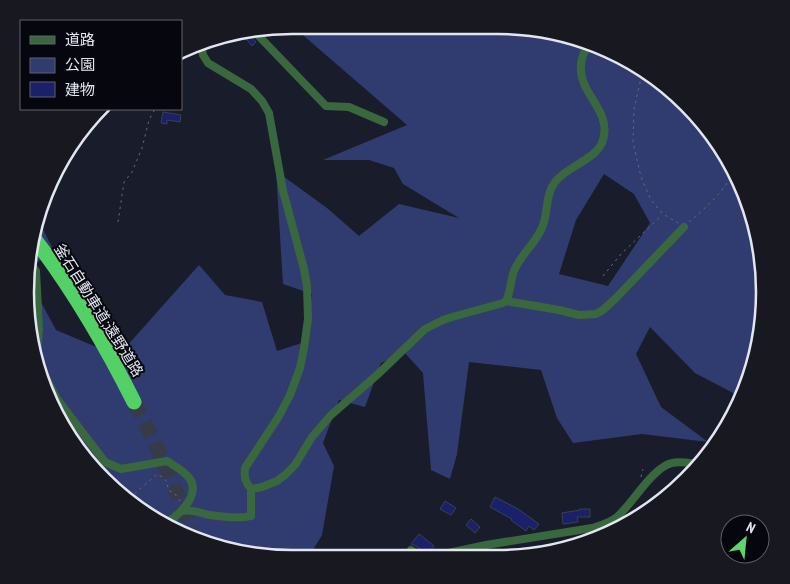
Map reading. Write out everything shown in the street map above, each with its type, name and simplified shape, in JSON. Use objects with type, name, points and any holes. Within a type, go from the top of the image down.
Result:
[{"type":"highway","name":"釜石自動車道;遠野道路","points":[[37,255],[74,311],[130,403],[116,367],[83,310],[38,246]]},
{"type":"street","points":[[259,36],[326,106],[349,107],[384,122]]},
{"type":"street","points":[[506,301],[514,271],[544,223],[547,200],[552,187],[563,174],[599,149],[603,140],[604,121],[602,115],[585,87],[581,74],[580,66],[586,49]]},
{"type":"street","points":[[182,511],[188,509],[211,515],[251,516],[251,489],[244,478],[245,468],[279,416],[290,395],[300,368],[308,320],[307,286],[283,191],[269,113],[262,101],[251,89],[208,63],[202,50]]},
{"type":"street","points":[[251,489],[277,482],[285,475],[295,465],[312,437],[331,415],[426,329],[443,320],[506,301],[579,315],[596,314],[604,310],[684,227]]},
{"type":"street","points":[[35,269],[37,278],[38,335]]},
{"type":"street","points":[[58,401],[105,462],[121,469],[167,461],[185,473],[193,484],[192,494],[182,511],[171,520]]},
{"type":"street","points":[[462,550],[606,524],[616,518],[649,480],[664,466],[673,462],[691,464]]},
{"type":"path","points":[[642,78],[634,109],[633,142],[641,177],[651,200],[663,214],[684,227],[715,198],[730,179]]},
{"type":"path","points":[[118,222],[124,182],[132,172],[142,148],[149,120],[154,110]]},
{"type":"path","points":[[603,276],[621,254],[663,214]]},
{"type":"path","points":[[133,495],[157,474],[166,479],[168,490],[178,497],[182,511]]},
{"type":"green space","points":[[304,34],[515,34],[548,39],[581,47],[612,60],[641,77],[681,109],[703,135],[722,163],[743,209],[756,275],[754,326],[743,375],[736,394],[695,373],[650,327],[636,354],[661,407],[708,442],[642,434],[573,443],[557,418],[541,370],[469,362],[457,454],[450,479],[431,470],[423,373],[404,352],[381,363],[365,407],[339,400],[323,443],[334,466],[322,535],[313,550],[258,548],[209,537],[178,524],[149,507],[109,475],[77,435],[60,406],[47,375],[39,342],[34,309],[34,291],[56,330],[118,356],[199,265],[225,295],[262,302],[277,351],[305,342],[312,294],[283,284],[276,171],[327,208],[359,236],[399,204],[459,218],[403,184],[394,168],[369,160],[323,160],[407,125]],"holes":[[[604,174],[634,194],[650,223],[608,286],[559,274],[576,220]]]},
{"type":"green space","points":[[42,228],[52,247],[35,265]]},
{"type":"building","points":[[252,37],[256,42],[252,46],[246,38]]},
{"type":"building","points":[[163,112],[181,115],[180,122],[167,120],[167,124],[161,123]]},
{"type":"building","points":[[495,497],[518,509],[539,524],[534,530],[529,526],[526,531],[512,519],[490,507]]},
{"type":"building","points":[[445,501],[456,508],[451,515],[440,509]]},
{"type":"building","points":[[590,509],[590,517],[577,517],[578,522],[563,524],[562,513]]},
{"type":"building","points":[[471,519],[480,527],[475,533],[466,525]]},
{"type":"building","points":[[419,534],[434,546],[431,550],[422,550],[411,544]]},
{"type":"tunnel","points":[[134,402],[167,468],[190,530]]}]
